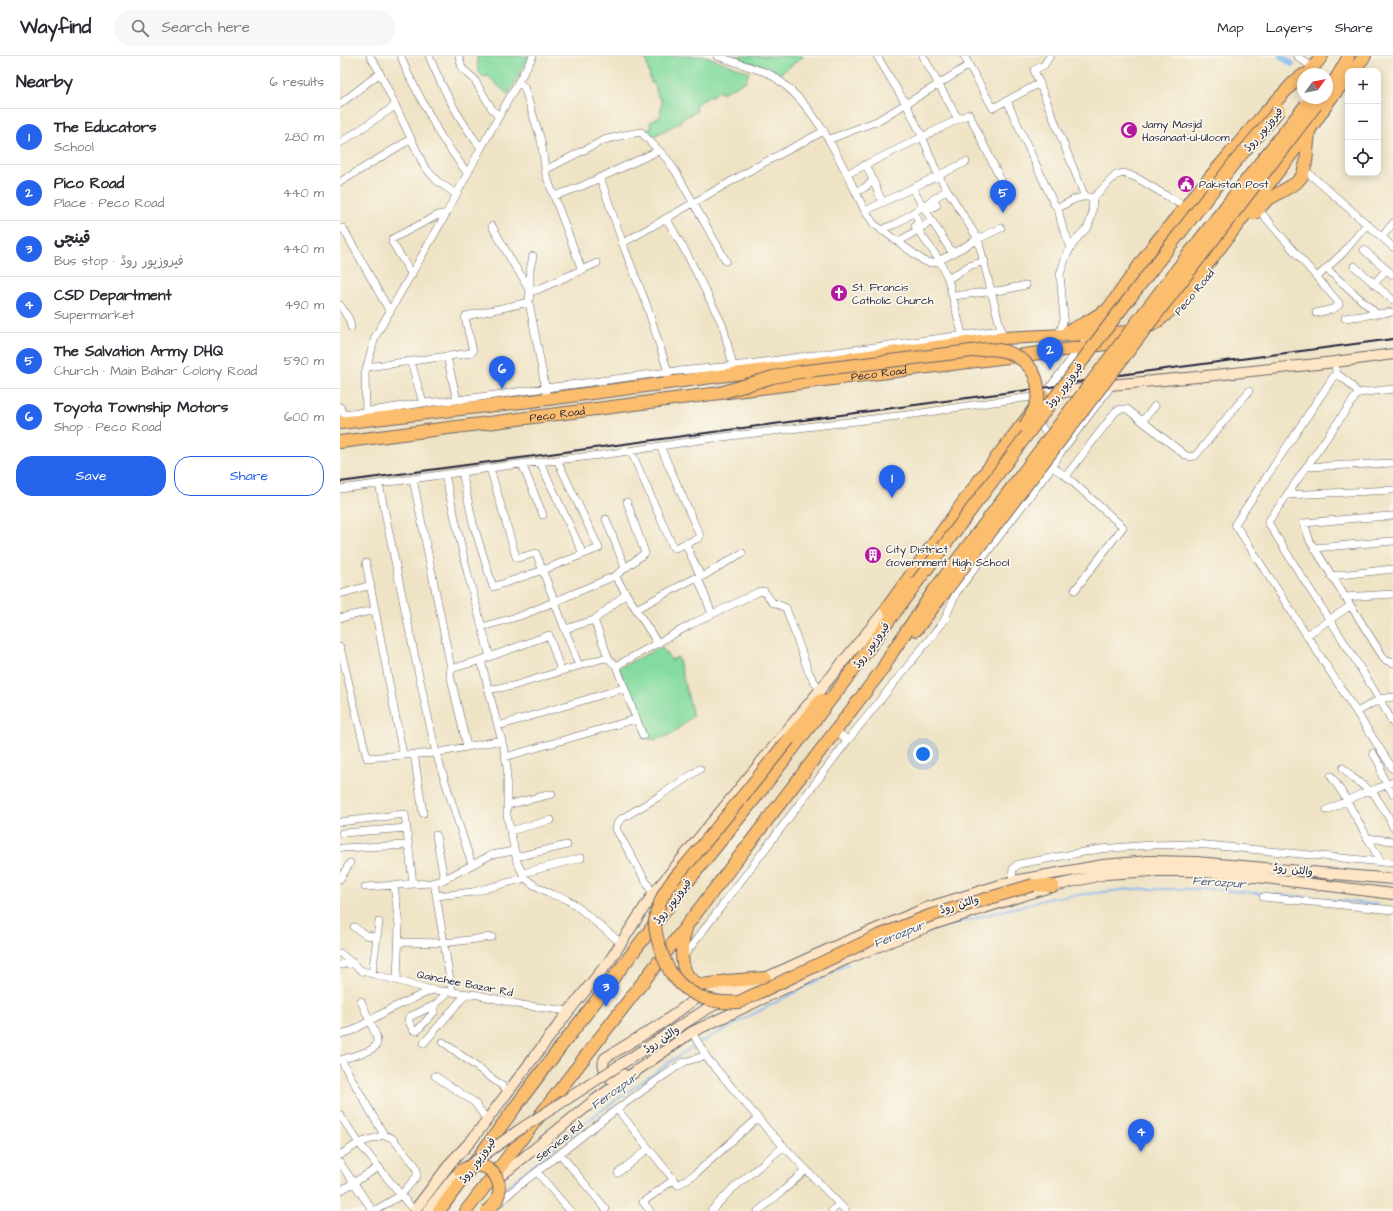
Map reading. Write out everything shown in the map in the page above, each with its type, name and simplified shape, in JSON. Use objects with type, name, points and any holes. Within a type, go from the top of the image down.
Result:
[{"type":"main road","points":[[1311,68],[1322,56]]},
{"type":"main road","points":[[1355,68],[1365,56]]},
{"type":"main road","points":[[1333,73],[1348,57]]},
{"type":"main road","points":[[1333,82],[1348,57]]},
{"type":"main road","points":[[1091,333],[1153,246],[1264,114],[1297,79]]},
{"type":"main road","name":"Peco Road","points":[[342,418],[547,394],[1002,334],[1132,332],[1142,330],[1167,315],[1180,300],[1309,131],[1345,81]]},
{"type":"main road","name":"فیروزپور روڈ","points":[[440,1211],[534,1081],[680,891],[756,798],[850,674],[891,611],[917,582],[1109,325],[1234,163],[1297,88]]},
{"type":"main road","name":"فیروزپور روڈ","points":[[466,1211],[882,670],[893,651],[937,595],[1111,356],[1262,159],[1310,104]]},
{"type":"main road","points":[[1306,165],[1309,131]]},
{"type":"main road","points":[[1291,154],[1300,153],[1306,165]]},
{"type":"main road","name":"Peco Road","points":[[340,442],[1080,348],[1140,338],[1154,334],[1161,330],[1187,304],[1258,209],[1267,200],[1300,180],[1306,165]]},
{"type":"main road","points":[[1277,172],[1278,183],[1282,188],[1286,189]]},
{"type":"main road","points":[[1059,334],[1085,323],[1109,307]]},
{"type":"main road","points":[[720,393],[773,377],[799,372],[988,349],[999,349],[1010,352],[1020,358],[1033,374],[1037,384],[1038,396],[1030,418],[991,482]]},
{"type":"main road","points":[[414,1211],[452,1161],[471,1141],[569,1011],[610,960],[653,894],[820,689],[891,611],[978,482],[1044,396],[1112,385],[1197,378],[1393,354]]},
{"type":"main road","points":[[456,405],[458,427]]},
{"type":"main road","points":[[850,674],[818,703],[692,859],[670,884],[662,898],[655,920],[655,928],[669,971],[679,983],[690,992],[705,1000],[727,1003],[739,1002],[876,937],[929,916],[1033,885],[1053,886]]},
{"type":"main road","name":"والٹن روڈ","points":[[427,1211],[460,1171],[519,1130],[705,1010],[765,978],[840,944],[926,908],[1013,881],[1103,865],[1149,861],[1196,862],[1393,879]]},
{"type":"main road","name":"والٹن روڈ","points":[[482,1191],[596,1099],[692,1032],[848,959],[934,924],[1053,886],[1106,874],[1152,870],[1187,871],[1265,878],[1393,894]]},
{"type":"main road","points":[[687,925],[683,940],[682,957],[684,967],[689,976],[698,983],[705,985],[765,978]]},
{"type":"main road","points":[[676,1043],[669,1042],[616,1079],[610,1078],[604,1070],[603,1061],[605,1058],[664,1022],[691,1002],[723,991],[745,980]]},
{"type":"main road","points":[[460,1171],[469,1166],[479,1166],[487,1168],[498,1180],[500,1188],[498,1198],[487,1211]]},
{"type":"street","points":[[370,56],[380,73],[424,166],[437,181],[456,194]]},
{"type":"street","points":[[401,56],[407,72],[440,135],[467,174]]},
{"type":"street","points":[[429,56],[441,85],[467,130],[481,148]]},
{"type":"street","points":[[459,56],[462,68],[474,79],[492,109],[498,116]]},
{"type":"street","points":[[447,357],[456,405],[423,403],[366,416],[365,373],[375,337],[412,275],[498,116],[533,56]]},
{"type":"street","points":[[716,56],[768,73],[776,78],[798,99],[816,117],[830,140],[865,212],[874,224],[924,261],[930,263],[940,261],[978,239],[1001,228]]},
{"type":"street","points":[[855,353],[962,334],[1002,334],[985,261],[978,239],[938,175],[922,136],[906,104],[878,56]]},
{"type":"street","points":[[922,56],[958,119]]},
{"type":"street","points":[[964,56],[991,107],[995,108],[1040,83]]},
{"type":"street","points":[[1041,56],[1044,65]]},
{"type":"street","points":[[1050,56],[1044,65],[1034,70],[1089,197],[1092,215],[1088,227],[1071,247],[1060,274],[1064,319],[1059,334]]},
{"type":"street","points":[[1297,56],[1304,68]]},
{"type":"street","points":[[830,140],[877,120],[969,65]]},
{"type":"street","points":[[340,104],[380,73]]},
{"type":"street","points":[[518,82],[524,87],[541,140],[545,170],[582,270]]},
{"type":"street","points":[[1007,101],[1054,204],[1058,208],[1062,226],[1071,247]]},
{"type":"street","points":[[340,143],[395,106]]},
{"type":"street","points":[[847,174],[969,114],[1009,197]]},
{"type":"street","points":[[623,243],[692,202],[824,131]]},
{"type":"street","points":[[545,170],[598,143],[624,135],[641,132],[667,159],[676,172],[726,261]]},
{"type":"street","points":[[340,182],[411,139]]},
{"type":"street","points":[[554,196],[580,187],[658,151]]},
{"type":"street","points":[[865,212],[966,162]]},
{"type":"street","points":[[866,164],[880,199]]},
{"type":"street","points":[[1306,165],[1367,224],[1393,246]]},
{"type":"street","points":[[1058,208],[1076,198],[1089,197],[1116,175],[1124,172],[1138,178],[1185,207]]},
{"type":"street","points":[[600,178],[646,303],[670,377]]},
{"type":"street","points":[[856,192],[864,188],[873,180]]},
{"type":"street","points":[[912,188],[953,254]]},
{"type":"street","points":[[882,231],[914,212],[924,208],[933,199],[947,190]]},
{"type":"street","points":[[1258,209],[1337,300],[1339,305],[1334,309],[1316,313]]},
{"type":"street","points":[[914,212],[919,222],[915,226],[940,261],[948,279],[962,334]]},
{"type":"street","points":[[412,275],[392,242],[392,239],[440,214],[446,214]]},
{"type":"street","points":[[666,218],[688,256],[723,326],[734,370]]},
{"type":"street","points":[[898,242],[932,221]]},
{"type":"street","points":[[1382,237],[1393,223]]},
{"type":"street","points":[[1317,277],[1343,253],[1367,224]]},
{"type":"street","points":[[492,226],[530,292]]},
{"type":"street","points":[[340,228],[343,228],[390,312]]},
{"type":"street","points":[[1364,250],[1393,275]]},
{"type":"street","points":[[533,256],[530,270],[529,302],[547,394]]},
{"type":"street","points":[[948,279],[969,266],[985,261]]},
{"type":"street","points":[[530,292],[597,263]]},
{"type":"street","points":[[1354,266],[1393,300]]},
{"type":"street","points":[[1327,268],[1377,314]]},
{"type":"street","points":[[1374,284],[1386,270]]},
{"type":"street","points":[[953,296],[1003,290],[1026,285]]},
{"type":"street","points":[[367,367],[473,353],[465,318],[466,316],[529,302]]},
{"type":"street","points":[[340,305],[349,319],[350,327]]},
{"type":"street","points":[[1345,318],[1393,312]]},
{"type":"street","points":[[1061,452],[1060,445],[1043,429],[1040,424],[1044,396],[1091,333]]},
{"type":"street","points":[[411,362],[423,403]]},
{"type":"street","points":[[1335,362],[1336,373],[1235,524],[1393,769]]},
{"type":"street","points":[[1336,373],[1348,382],[1358,393]]},
{"type":"street","points":[[682,957],[848,740],[944,620],[956,593],[1052,467],[1061,452],[1097,403],[1112,385]]},
{"type":"street","points":[[1393,388],[1358,393],[1268,522],[1380,699],[1393,723]]},
{"type":"street","points":[[1066,476],[1116,411],[1127,409],[1185,455],[1191,457],[1196,455],[1249,391]]},
{"type":"street","points":[[340,489],[490,468],[631,451],[741,434],[916,414],[1044,396]]},
{"type":"street","points":[[1142,421],[1155,406]]},
{"type":"street","points":[[340,407],[342,418]]},
{"type":"street","points":[[631,451],[673,547],[675,548],[699,538],[700,536],[660,446]]},
{"type":"street","points":[[462,472],[473,523],[492,586],[494,587],[599,548],[557,460]]},
{"type":"street","points":[[540,462],[583,554]]},
{"type":"street","points":[[1306,467],[1393,463]]},
{"type":"street","points":[[522,464],[543,515]]},
{"type":"street","points":[[1052,467],[1066,476],[1123,527],[1075,590]]},
{"type":"street","points":[[490,468],[516,557],[518,558],[536,552],[579,666]]},
{"type":"street","points":[[445,475],[468,574],[490,657]]},
{"type":"street","points":[[414,479],[451,668],[450,674],[467,747]]},
{"type":"street","points":[[379,484],[436,753],[472,865]]},
{"type":"street","points":[[1287,495],[1393,490]]},
{"type":"street","points":[[482,627],[523,615],[614,576],[646,552],[627,502]]},
{"type":"street","points":[[1393,516],[1304,523],[1314,548],[1344,597],[1385,660],[1393,663]]},
{"type":"street","points":[[606,519],[625,568]]},
{"type":"street","points":[[1314,548],[1393,541]]},
{"type":"street","points":[[684,544],[699,578],[712,614]]},
{"type":"street","points":[[636,609],[695,578],[699,578],[742,554]]},
{"type":"street","points":[[366,563],[403,755]]},
{"type":"street","points":[[1331,576],[1393,569]]},
{"type":"street","points":[[614,576],[658,644]]},
{"type":"street","points":[[340,594],[371,585]]},
{"type":"street","points":[[616,666],[712,614],[758,592],[764,591],[772,602],[786,608],[809,673],[820,689]]},
{"type":"street","points":[[565,629],[594,620],[626,594]]},
{"type":"street","points":[[1344,597],[1393,594]]},
{"type":"street","points":[[1307,635],[1350,606]]},
{"type":"street","points":[[340,618],[375,610]]},
{"type":"street","points":[[594,620],[609,659],[616,666],[643,736]]},
{"type":"street","points":[[454,668],[490,657],[549,635],[561,671]]},
{"type":"street","points":[[340,647],[343,672],[367,758],[436,753],[502,740]]},
{"type":"street","points":[[490,691],[491,689],[513,686],[604,658],[609,659]]},
{"type":"street","points":[[481,660],[502,740],[507,772],[507,815],[517,862],[524,875],[534,886],[552,895],[564,898],[574,904],[621,943]]},
{"type":"street","points":[[498,726],[624,688]]},
{"type":"street","points":[[1357,712],[1380,699],[1393,697]]},
{"type":"street","points":[[505,757],[636,719]]},
{"type":"street","points":[[835,731],[848,740]]},
{"type":"street","points":[[1373,753],[1380,765],[1382,776],[1390,783],[1393,794]]},
{"type":"street","points":[[414,754],[423,813]]},
{"type":"street","points":[[1343,768],[1374,794],[1387,814],[1393,827]]},
{"type":"street","points":[[653,894],[616,829],[617,824],[621,819],[700,769]]},
{"type":"street","points":[[1331,776],[1381,862]]},
{"type":"street","points":[[1327,810],[1346,800],[1390,783]]},
{"type":"street","points":[[507,806],[552,794]]},
{"type":"street","points":[[340,822],[405,814],[413,884]]},
{"type":"street","points":[[510,831],[551,820]]},
{"type":"street","points":[[342,833],[407,828]]},
{"type":"street","points":[[436,835],[444,879]]},
{"type":"street","points":[[1367,838],[1393,841]]},
{"type":"street","points":[[1013,881],[1013,868],[1019,864],[1100,849],[1151,844],[1197,844],[1393,863]]},
{"type":"street","points":[[342,848],[409,845]]},
{"type":"street","points":[[365,886],[434,882],[444,879],[491,855],[515,854],[567,845]]},
{"type":"street","points":[[436,896],[473,892],[581,858]]},
{"type":"street","points":[[340,879],[350,863]]},
{"type":"street","points":[[434,882],[450,992],[435,1005]]},
{"type":"street","points":[[394,885],[399,926],[397,980]]},
{"type":"street","points":[[1263,898],[1393,910]]},
{"type":"street","points":[[372,974],[379,922]]},
{"type":"street","points":[[354,927],[366,935],[377,937]]},
{"type":"street","points":[[398,942],[444,943],[492,937]]},
{"type":"street","name":"Qainchee Bazar Rd","points":[[340,952],[362,971],[432,990],[479,995],[522,1005],[569,1011]]},
{"type":"street","points":[[340,964],[352,962]]},
{"type":"street","points":[[340,1034],[352,1031],[390,1009],[432,990]]},
{"type":"street","points":[[424,1043],[466,994]]},
{"type":"street","points":[[361,1002],[370,1020],[377,1041],[376,1046],[369,1051],[341,1060],[384,1135]]},
{"type":"street","points":[[692,1032],[706,1056],[758,1118],[846,1211]]},
{"type":"street","points":[[443,1042],[509,1091]]},
{"type":"street","name":"Service Rd","points":[[490,1211],[617,1109],[684,1062],[706,1056]]},
{"type":"street","points":[[435,1076],[474,1102],[487,1120]]},
{"type":"street","points":[[617,1109],[678,1185],[695,1174],[758,1118]]},
{"type":"street","points":[[341,1117],[359,1143],[414,1211]]},
{"type":"street","points":[[340,1155],[359,1143],[384,1135],[392,1138],[414,1165],[417,1171],[417,1176],[401,1195],[374,1211],[340,1163]]},
{"type":"street","points":[[711,1211],[731,1190],[784,1146]]},
{"type":"street","points":[[618,1173],[648,1149]]},
{"type":"street","points":[[560,1154],[606,1208]]},
{"type":"street","points":[[340,1191],[379,1167]]},
{"type":"street","points":[[758,1211],[806,1170]]},
{"type":"street","points":[[537,1172],[570,1211]]},
{"type":"street","points":[[650,1211],[643,1202],[673,1180]]},
{"type":"street","points":[[832,1211],[839,1204]]},
{"type":"green space","points":[[477,56],[529,56],[508,95],[488,76],[483,77],[478,72]]},
{"type":"green space","points":[[641,56],[706,56],[749,72],[746,81],[722,93],[721,90],[695,105],[697,111],[680,120],[681,122],[650,138],[644,131],[651,129],[650,121],[660,116],[662,102],[658,96],[654,83],[651,83],[646,59]]},
{"type":"green space","points":[[725,56],[804,56],[778,75],[759,65]]},
{"type":"green space","points":[[661,647],[671,660],[678,657],[693,716],[669,735],[650,740],[645,736],[619,668]]},
{"type":"waterway","points":[[1281,56],[1292,64]]},
{"type":"waterway","name":"Ferozpur","points":[[878,952],[938,928],[1051,898],[1130,889],[1208,889],[1378,905]]},
{"type":"waterway","name":"Ferozpur","points":[[503,1190],[598,1113],[693,1046],[848,964]]},
{"type":"railway","points":[[340,482],[1050,387],[1112,376],[1393,339]]},
{"type":"place","name":"Jamy Masjid Hasanaat-ul-Uloom","points":[[1129,130]]},
{"type":"place","name":"Pakistan Post","points":[[1186,184]]},
{"type":"place","name":"The Salvation Army DHQ","points":[[1003,213]]},
{"type":"place","name":"St. Francis Catholic Church","points":[[839,293]]},
{"type":"place","name":"Pico Road","points":[[1050,370]]},
{"type":"place","name":"Toyota Township Motors","points":[[502,389]]},
{"type":"place","name":"The Educators","points":[[892,498]]},
{"type":"place","name":"City District Government High School","points":[[873,555]]},
{"type":"place","name":"قینچی","points":[[606,1007]]},
{"type":"place","name":"CSD Department","points":[[1141,1152]]}]
